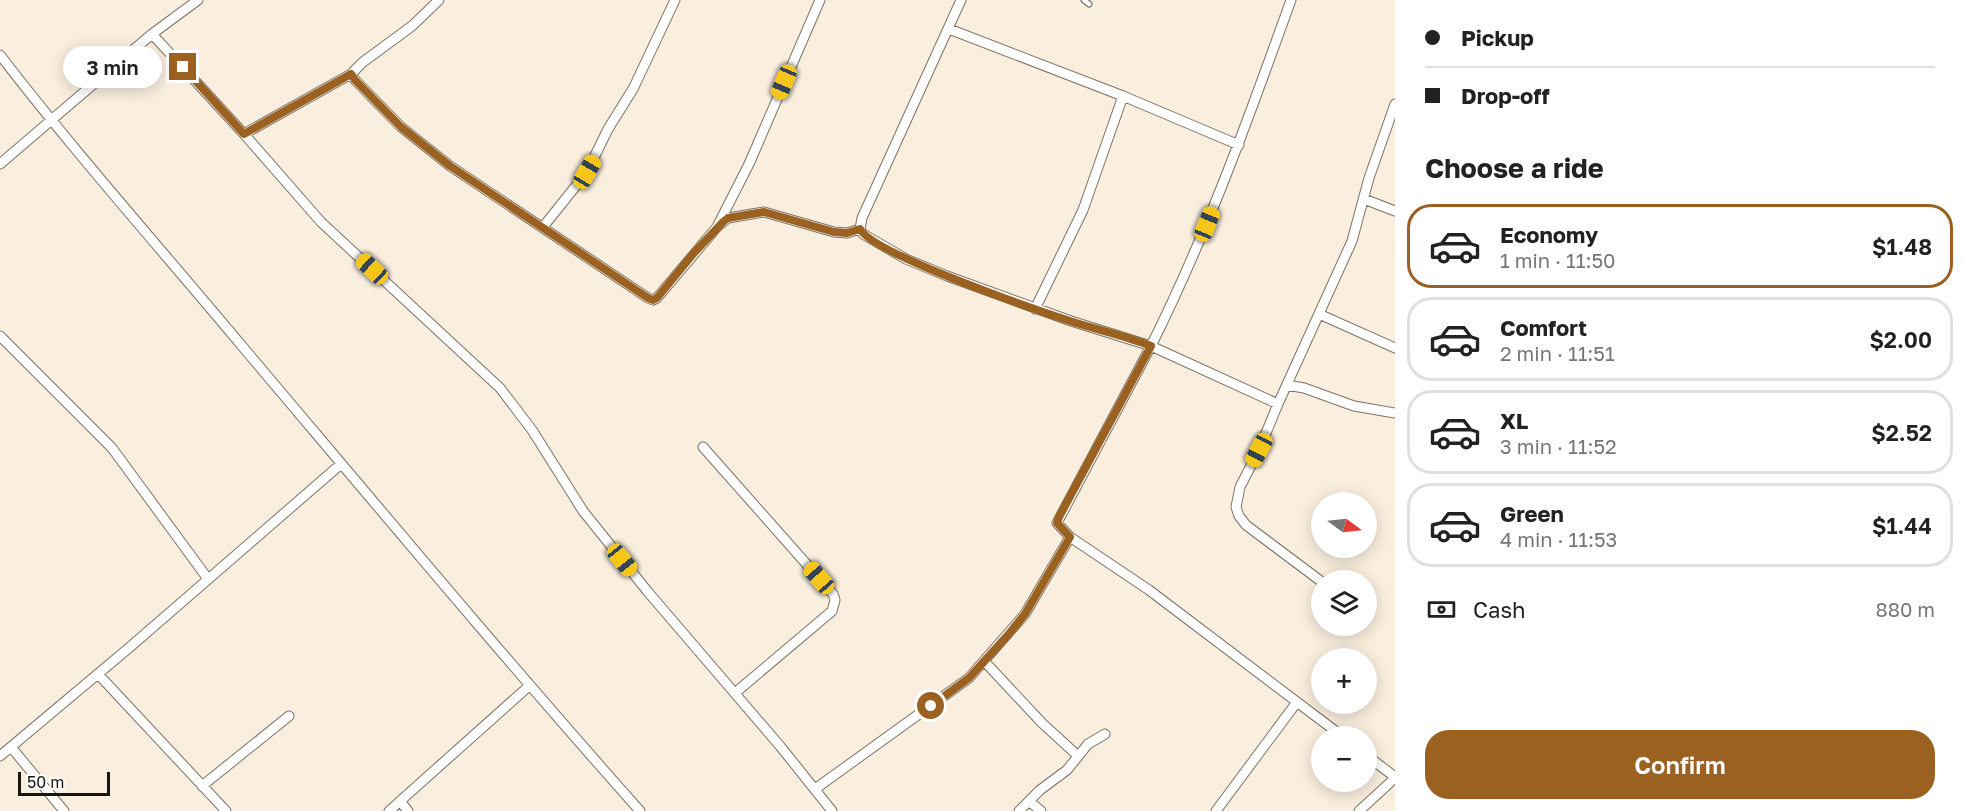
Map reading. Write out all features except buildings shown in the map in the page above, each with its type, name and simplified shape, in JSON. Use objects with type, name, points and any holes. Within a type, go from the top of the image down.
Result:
[{"type":"street","points":[[0,164],[152,34],[198,0]]},
{"type":"street","points":[[244,134],[351,74],[363,62],[412,26],[439,0]]},
{"type":"street","points":[[543,227],[587,172],[608,129],[633,89],[675,0]]},
{"type":"street","points":[[717,227],[749,164],[820,0]]},
{"type":"street","points":[[860,229],[862,218],[961,0]]},
{"type":"street","points":[[1291,0],[1239,145],[1176,295],[1057,523],[1070,537],[1149,590],[1329,726]]},
{"type":"street","points":[[949,29],[1123,96],[1239,145]]},
{"type":"street","points":[[152,34],[321,222],[500,388],[532,430],[584,511],[648,592],[832,811]]},
{"type":"street","points":[[0,55],[51,122],[173,263],[340,464],[529,686],[640,811]]},
{"type":"street","points":[[351,74],[401,127],[450,166],[653,300],[717,227],[728,218],[764,212],[834,232],[847,233],[860,229]]},
{"type":"street","points":[[1035,309],[1083,210],[1123,96]]},
{"type":"street","points":[[1311,574],[1246,525],[1236,507],[1240,487],[1259,450],[1352,242],[1372,168],[1395,104]]},
{"type":"street","points":[[1364,199],[1395,211]]},
{"type":"street","points":[[860,229],[868,238],[906,259],[1035,309],[1151,346],[1278,404]]},
{"type":"street","points":[[1319,314],[1395,348]]},
{"type":"street","points":[[0,336],[112,448],[208,579]]},
{"type":"street","points":[[1287,385],[1304,388],[1354,406],[1395,413]]},
{"type":"street","points":[[703,447],[833,594],[835,600],[832,611],[735,693]]},
{"type":"street","points":[[0,756],[340,464]]},
{"type":"street","points":[[815,789],[969,678],[1025,614],[1070,537]]},
{"type":"street","points":[[984,661],[1042,723],[1077,755]]},
{"type":"street","points":[[98,674],[226,811]]},
{"type":"street","points":[[388,811],[529,686]]},
{"type":"street","points":[[1216,811],[1298,702]]},
{"type":"street","points":[[202,786],[289,716]]},
{"type":"street","points":[[1019,811],[1040,790],[1067,770],[1088,744],[1105,734]]},
{"type":"street","points":[[11,747],[64,811]]},
{"type":"street","points":[[1359,811],[1395,777],[1377,763]]},
{"type":"street","points":[[400,801],[408,811]]},
{"type":"street","points":[[1030,802],[1041,811]]},
{"type":"route","points":[[183,67],[244,134],[351,74],[401,127],[450,166],[653,300],[717,227],[728,218],[764,212],[834,232],[847,233],[860,229],[868,238],[906,259],[947,276],[1035,309],[1151,346],[1059,517],[1057,523],[1070,537],[1025,614],[969,678],[931,706]]}]
